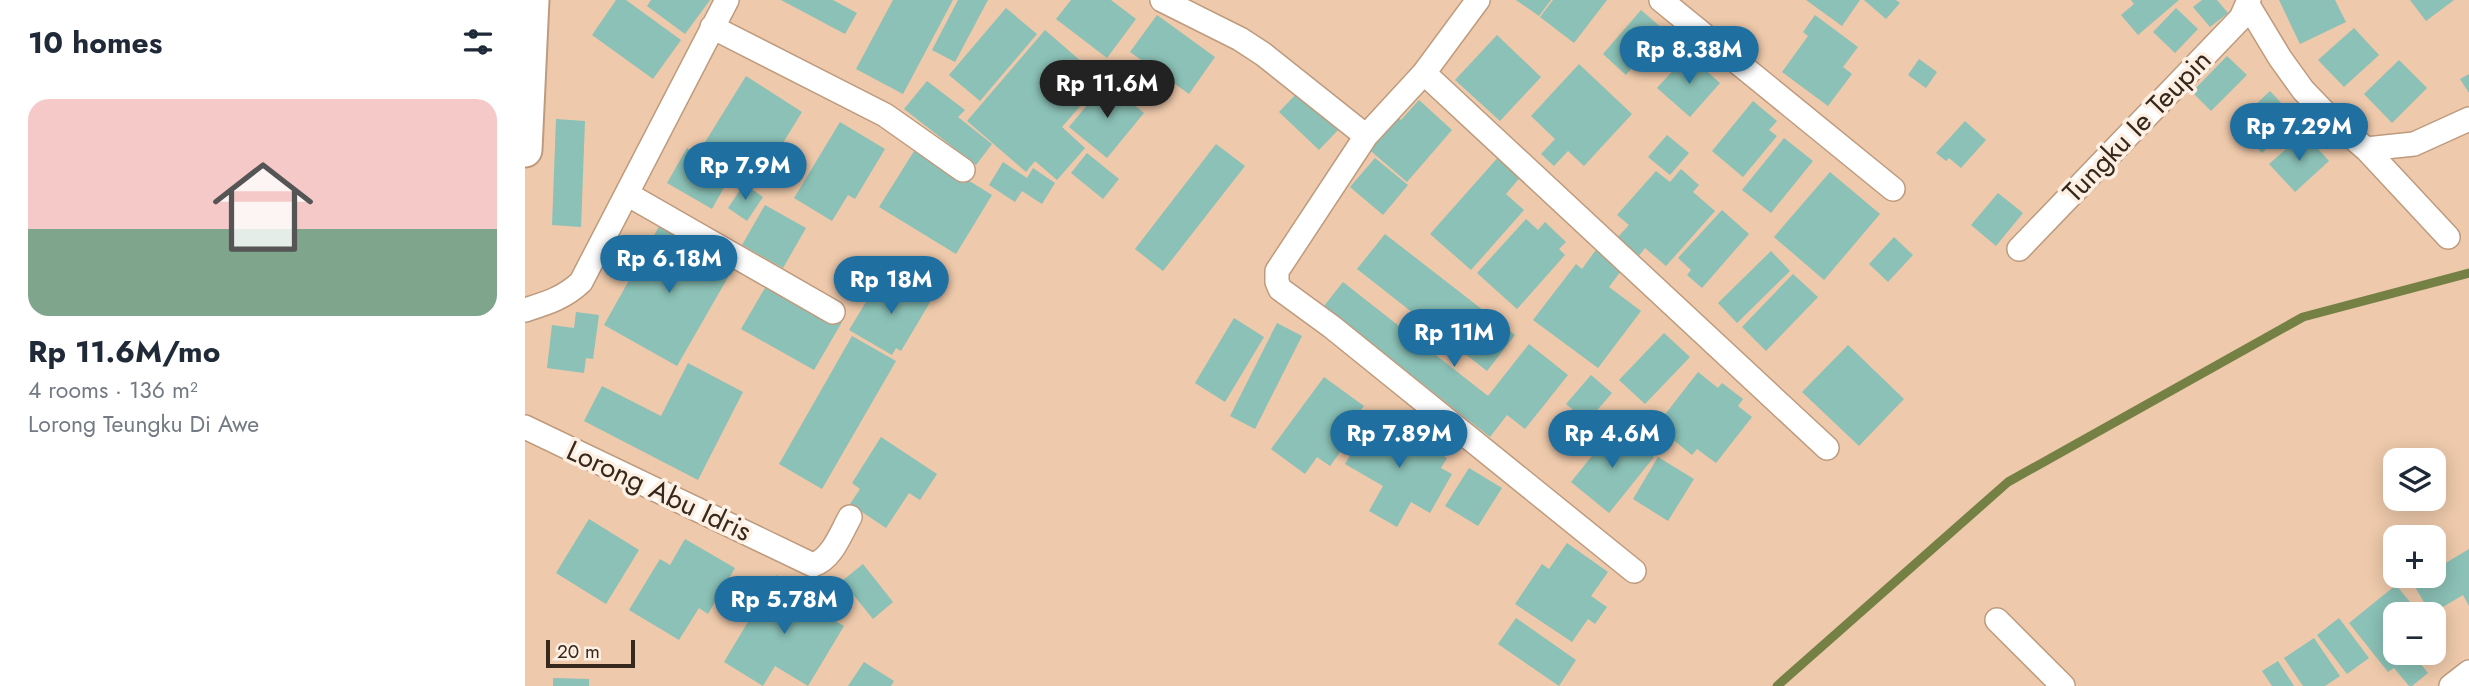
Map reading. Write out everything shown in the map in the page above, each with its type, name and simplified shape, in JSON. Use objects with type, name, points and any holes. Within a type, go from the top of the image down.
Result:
[{"type":"street","points":[[525,150],[532,0]]},
{"type":"street","points":[[525,310],[558,300],[581,282],[727,0]]},
{"type":"street","points":[[1162,0],[1240,39],[1263,54],[1366,136]]},
{"type":"street","points":[[1478,0],[1424,73],[1366,136],[1277,271],[1277,282],[1280,289],[1332,327],[1634,571]]},
{"type":"street","points":[[1661,0],[1893,188]]},
{"type":"street","points":[[2248,3],[2280,58],[2303,90],[2332,120],[2367,149],[2448,237]]},
{"type":"street","name":"Tungku Ie Teupin","points":[[2019,249],[2241,18],[2248,3]]},
{"type":"street","points":[[712,27],[874,109],[963,170]]},
{"type":"street","points":[[1424,73],[1827,449]]},
{"type":"street","points":[[2367,149],[2414,144],[2469,119]]},
{"type":"street","points":[[627,194],[833,312]]},
{"type":"street","name":"Lorong Abu Idris","points":[[525,427],[813,565],[820,563],[828,555],[850,517]]},
{"type":"street","points":[[1997,620],[2063,686]]},
{"type":"street","points":[[2451,686],[2469,672]]},
{"type":"building","points":[[616,0],[626,0],[681,40],[653,79],[592,35]]},
{"type":"building","points":[[651,0],[710,0],[685,34],[647,6]]},
{"type":"building","points":[[781,0],[833,0],[857,13],[845,34]]},
{"type":"building","points":[[893,0],[953,0],[903,94],[856,69]]},
{"type":"building","points":[[958,0],[988,0],[955,62],[932,50]]},
{"type":"building","points":[[1071,0],[1111,0],[1136,19],[1107,58],[1056,19]]},
{"type":"building","points":[[1516,0],[1551,0],[1539,16]]},
{"type":"building","points":[[1553,0],[1607,0],[1574,43],[1540,17]]},
{"type":"building","points":[[1806,0],[1860,0],[1842,26]]},
{"type":"building","points":[[1864,0],[1896,0],[1900,3],[1886,19]]},
{"type":"building","points":[[2131,0],[2179,0],[2138,35],[2121,15],[2134,4]]},
{"type":"building","points":[[2202,0],[2217,0],[2228,13],[2210,27],[2193,7]]},
{"type":"building","points":[[2279,0],[2335,0],[2346,22],[2300,44]]},
{"type":"building","points":[[2410,0],[2454,0],[2426,21]]},
{"type":"building","points":[[1006,8],[1037,34],[980,101],[949,75]]},
{"type":"building","points":[[2176,8],[2198,29],[2175,53],[2153,32]]},
{"type":"building","points":[[1641,10],[1677,41],[1649,72],[1637,62],[1626,75],[1603,54]]},
{"type":"building","points":[[1157,15],[1215,57],[1189,94],[1130,52]]},
{"type":"building","points":[[1815,15],[1858,47],[1843,67],[1852,74],[1828,106],[1782,72],[1808,36],[1803,32]]},
{"type":"building","points":[[2354,28],[2379,55],[2344,87],[2318,60]]},
{"type":"building","points":[[1045,30],[1090,69],[1069,94],[1082,104],[1062,127],[1085,148],[1057,180],[1035,161],[1026,172],[967,121]]},
{"type":"building","points":[[1497,35],[1541,77],[1500,121],[1455,80]]},
{"type":"building","points":[[1688,54],[1720,83],[1690,117],[1657,88]]},
{"type":"building","points":[[2227,56],[2247,75],[2211,111],[2192,92]]},
{"type":"building","points":[[1919,59],[1937,72],[1926,88],[1908,75]]},
{"type":"building","points":[[2399,60],[2427,88],[2392,123],[2364,94]]},
{"type":"building","points":[[1579,64],[1632,114],[1584,166],[1568,151],[1554,166],[1541,154],[1555,139],[1531,116]]},
{"type":"building","points":[[2469,74],[2469,93],[2460,79]]},
{"type":"building","points":[[746,76],[802,112],[759,182],[702,147]]},
{"type":"building","points":[[927,81],[965,110],[958,117],[992,144],[976,165],[904,109]]},
{"type":"building","points":[[1106,82],[1144,113],[1107,158],[1069,127]]},
{"type":"building","points":[[1299,91],[1340,128],[1319,150],[1279,112]]},
{"type":"building","points":[[2270,91],[2297,120],[2262,153],[2235,124]]},
{"type":"building","points":[[1419,100],[1452,130],[1407,182],[1365,146],[1393,113],[1401,120]]},
{"type":"building","points":[[1753,101],[1777,121],[1769,130],[1777,136],[1743,177],[1712,151]]},
{"type":"building","points":[[556,119],[585,121],[581,227],[552,225]]},
{"type":"building","points":[[1965,121],[1986,140],[1961,168],[1949,158],[1946,161],[1936,153]]},
{"type":"building","points":[[840,122],[885,149],[855,199],[848,195],[832,221],[794,198]]},
{"type":"building","points":[[2304,133],[2329,161],[2295,192],[2269,164]]},
{"type":"building","points":[[1667,135],[1689,153],[1670,175],[1648,157]]},
{"type":"building","points":[[1784,138],[1813,161],[1771,213],[1742,190]]},
{"type":"building","points":[[1216,144],[1245,166],[1163,271],[1135,249]]},
{"type":"building","points":[[687,148],[732,173],[712,209],[667,183]]},
{"type":"building","points":[[916,148],[992,195],[956,254],[879,207]]},
{"type":"building","points":[[1087,153],[1119,179],[1103,199],[1071,173]]},
{"type":"building","points":[[1501,154],[1523,174],[1506,194],[1524,210],[1471,270],[1430,234]]},
{"type":"building","points":[[1375,158],[1408,185],[1383,215],[1350,187]]},
{"type":"building","points":[[1003,162],[1027,178],[1033,168],[1055,183],[1042,204],[1022,191],[1015,202],[989,185]]},
{"type":"building","points":[[1681,169],[1699,185],[1693,192],[1715,211],[1666,266],[1645,248],[1638,257],[1617,238],[1629,225],[1617,215],[1656,171],[1670,182]]},
{"type":"building","points":[[1830,172],[1880,214],[1824,280],[1774,237]]},
{"type":"building","points":[[744,184],[763,197],[747,221],[728,208]]},
{"type":"building","points":[[1998,193],[2023,213],[1996,246],[1971,225]]},
{"type":"building","points":[[765,205],[806,228],[783,268],[742,245]]},
{"type":"building","points":[[1722,210],[1749,234],[1702,288],[1687,275],[1691,270],[1678,258]]},
{"type":"building","points":[[1526,219],[1538,230],[1545,222],[1566,242],[1559,249],[1565,255],[1517,309],[1477,273]]},
{"type":"building","points":[[661,223],[735,265],[677,366],[604,325]]},
{"type":"building","points":[[1385,234],[1515,335],[1487,371],[1357,269]]},
{"type":"building","points":[[1894,237],[1913,255],[1888,282],[1869,264]]},
{"type":"building","points":[[1598,247],[1624,267],[1609,287],[1641,311],[1598,368],[1533,320],[1576,264],[1582,269]]},
{"type":"building","points":[[1771,251],[1790,271],[1737,323],[1718,303]]},
{"type":"building","points":[[1793,274],[1818,297],[1766,351],[1742,327]]},
{"type":"building","points":[[892,275],[932,299],[901,351],[896,348],[892,355],[849,330],[872,292],[880,296]]},
{"type":"building","points":[[769,281],[842,322],[814,370],[741,329]]},
{"type":"building","points":[[1343,282],[1488,396],[1529,344],[1568,375],[1525,429],[1507,415],[1490,437],[1324,306]]},
{"type":"building","points":[[576,312],[599,315],[593,359],[586,358],[584,373],[547,368],[552,325],[574,328]]},
{"type":"building","points":[[1234,318],[1264,337],[1225,402],[1195,383]]},
{"type":"building","points":[[1277,323],[1302,336],[1255,429],[1230,416]]},
{"type":"building","points":[[1664,333],[1690,357],[1645,404],[1619,380]]},
{"type":"building","points":[[852,336],[896,361],[822,489],[779,464]]},
{"type":"building","points":[[1848,345],[1904,399],[1859,446],[1802,392]]},
{"type":"building","points":[[688,363],[743,392],[698,480],[584,421],[602,386],[661,416]]},
{"type":"building","points":[[1698,372],[1718,388],[1722,383],[1743,399],[1738,406],[1752,417],[1716,463],[1697,449],[1692,455],[1656,426]]},
{"type":"building","points":[[1591,375],[1612,393],[1587,422],[1566,404]]},
{"type":"building","points":[[1324,377],[1364,406],[1349,426],[1356,431],[1330,466],[1317,457],[1305,474],[1271,449]]},
{"type":"building","points":[[1373,415],[1447,458],[1441,468],[1452,474],[1430,513],[1411,502],[1397,527],[1369,511],[1383,486],[1345,464]]},
{"type":"building","points":[[1616,426],[1654,457],[1609,513],[1571,482]]},
{"type":"building","points":[[881,437],[937,474],[920,500],[909,493],[886,528],[850,504],[860,489],[852,483]]},
{"type":"building","points":[[1658,457],[1694,479],[1668,521],[1633,499]]},
{"type":"building","points":[[1469,468],[1502,488],[1478,526],[1445,506]]},
{"type":"building","points":[[589,519],[639,550],[606,604],[556,573]]},
{"type":"building","points":[[685,539],[735,568],[708,614],[699,608],[679,640],[629,610],[660,559],[670,565]]},
{"type":"building","points":[[1567,543],[1608,572],[1591,596],[1607,607],[1595,624],[1588,619],[1572,642],[1515,604],[1542,564],[1549,569]]},
{"type":"building","points":[[2469,549],[2469,606],[2463,595],[2446,605],[2446,602],[2424,602],[2416,588],[2446,588],[2446,563]]},
{"type":"building","points":[[863,564],[893,602],[873,619],[842,581]]},
{"type":"building","points":[[776,575],[814,599],[810,606],[844,626],[808,686],[775,666],[763,686],[724,662]]},
{"type":"building","points":[[2392,588],[2398,588],[2410,602],[2383,602],[2383,665],[2422,665],[2428,673],[2409,686],[2394,668],[2388,672],[2349,623]]},
{"type":"building","points":[[1516,618],[1576,660],[1559,686],[1498,644]]},
{"type":"building","points":[[2339,618],[2369,658],[2347,674],[2317,635]]},
{"type":"building","points":[[2314,638],[2340,676],[2325,686],[2303,686],[2284,658]]},
{"type":"building","points":[[2278,661],[2294,686],[2272,686],[2262,671]]},
{"type":"building","points":[[864,662],[894,681],[891,686],[848,686]]},
{"type":"building","points":[[553,678],[589,679],[589,686],[553,686]]},
{"type":"waterway","points":[[1777,686],[2008,482],[2303,317],[2469,273]]}]
